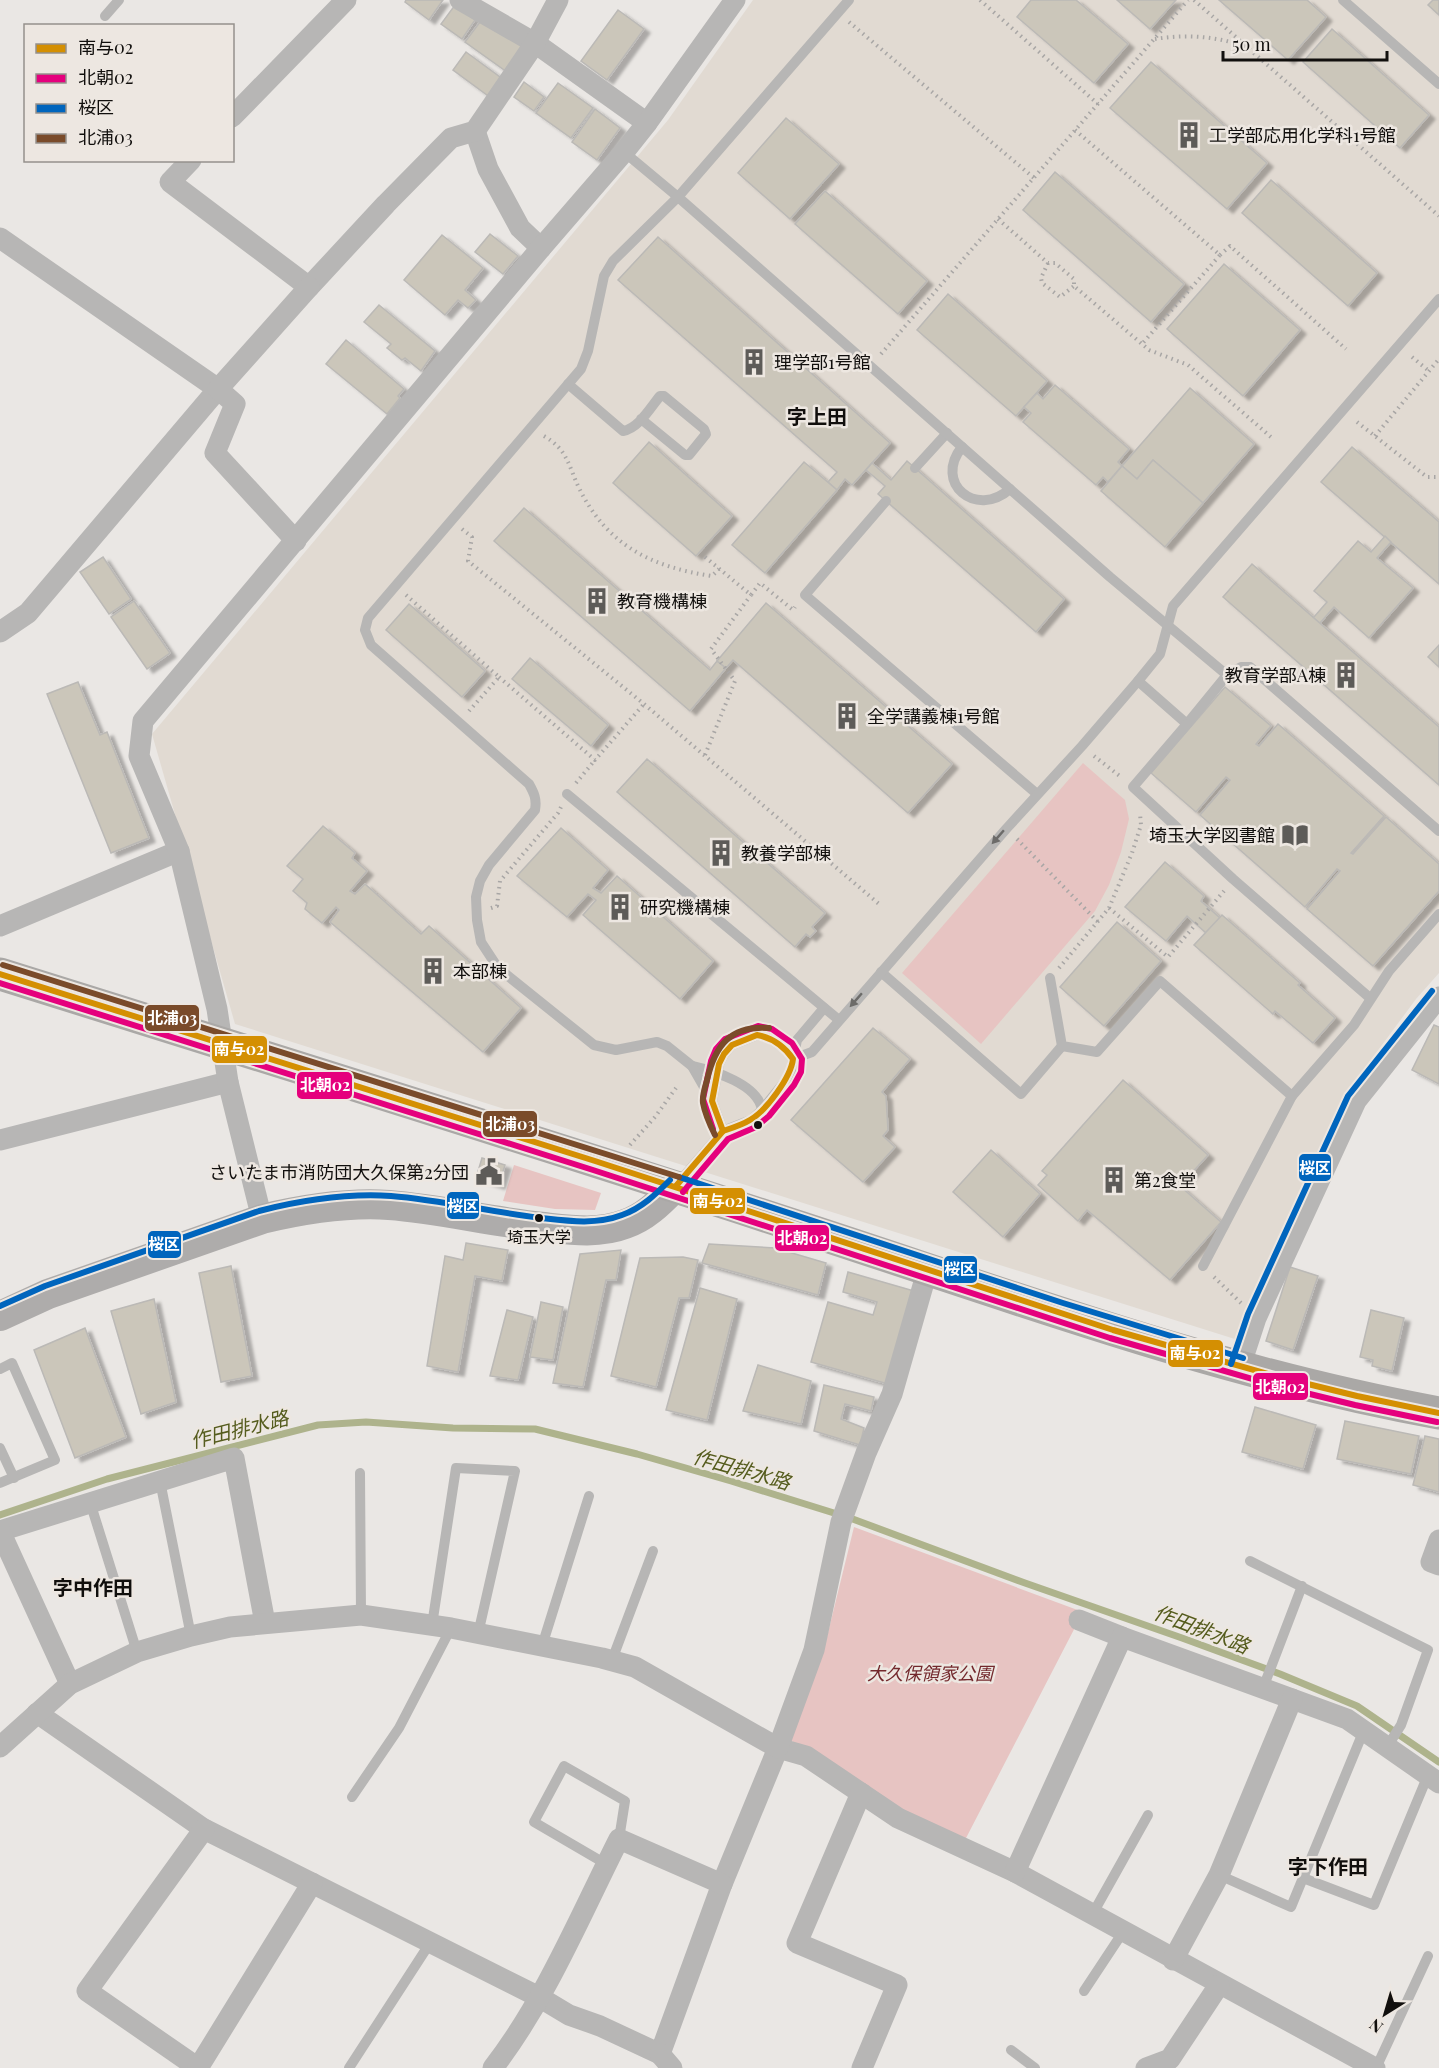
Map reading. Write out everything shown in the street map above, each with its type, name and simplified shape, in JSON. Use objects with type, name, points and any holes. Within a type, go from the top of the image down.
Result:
[{"type":"highway","points":[[0,974],[676,1186],[1060,1312],[1240,1367],[1325,1390],[1439,1413]]},
{"type":"main road","points":[[0,1316],[48,1294],[262,1219],[328,1206],[390,1205],[524,1225],[570,1230],[600,1230],[625,1224],[642,1216],[676,1186]]},
{"type":"street","points":[[234,115],[346,0]]},
{"type":"street","points":[[460,0],[535,43],[647,123]]},
{"type":"street","points":[[2,627],[28,614],[218,389],[386,204],[451,138],[476,131],[535,43],[558,0]]},
{"type":"street","points":[[262,1219],[228,1082],[217,1009],[179,851],[139,756],[143,721],[624,152],[735,0]]},
{"type":"street","points":[[476,131],[488,169],[520,228],[542,248]]},
{"type":"street","points":[[188,162],[170,182],[309,287]]},
{"type":"street","points":[[2,246],[218,389],[236,404],[214,453],[296,541]]},
{"type":"street","points":[[0,926],[179,851]]},
{"type":"street","points":[[1240,1367],[1256,1318],[1356,1101],[1439,998]]},
{"type":"street","points":[[0,1140],[228,1082]]},
{"type":"street","points":[[37,1713],[204,1829],[539,1997],[569,2015],[600,2026],[666,2061],[722,1884],[778,1748],[814,1650],[843,1517],[866,1453],[892,1394],[928,1268]]},
{"type":"street","points":[[70,1684],[0,1531],[234,1458],[265,1623]]},
{"type":"street","points":[[1439,1540],[1431,1562],[1439,1565]]},
{"type":"street","points":[[3,1738],[37,1713],[70,1684],[137,1652],[230,1627],[361,1615],[442,1626],[612,1660],[635,1667],[778,1748],[806,1756],[898,1818],[1015,1872],[1173,1960],[1376,2068]]},
{"type":"street","points":[[1079,1620],[1122,1637],[1265,1682],[1292,1699],[1347,1719],[1390,1742],[1433,1779]]},
{"type":"street","points":[[1015,1872],[1122,1637]]},
{"type":"street","points":[[1173,1960],[1219,1875],[1292,1699]]},
{"type":"street","points":[[861,1793],[797,1943],[897,1985],[862,2068]]},
{"type":"street","points":[[204,1829],[87,1991],[198,2068],[312,1883]]},
{"type":"street","points":[[493,2068],[539,1997],[619,1839],[722,1884]]},
{"type":"street","points":[[1146,2068],[1170,2060],[1220,1985]]},
{"type":"lane","points":[[105,16],[119,0]]},
{"type":"lane","points":[[723,1131],[712,1101],[692,1066],[667,1046],[657,1042],[616,1050],[594,1046],[498,968],[481,942],[476,897],[480,881],[489,865],[535,810],[534,793],[529,784],[370,645],[366,623],[580,369],[588,351],[604,276],[613,261],[678,197],[849,0]]},
{"type":"lane","points":[[1343,0],[1439,84]]},
{"type":"lane","points":[[624,152],[1227,675]]},
{"type":"lane","points":[[793,1059],[812,1053],[1138,681],[1160,654],[1173,606],[1439,299]]},
{"type":"lane","points":[[568,384],[623,431],[628,430],[642,419],[660,396],[664,396],[704,429],[705,434],[689,455],[685,455],[642,419]]},
{"type":"lane","points":[[915,468],[946,433]]},
{"type":"lane","points":[[962,447],[954,457],[951,470],[956,485],[972,499],[987,501],[1001,497],[1010,489]]},
{"type":"lane","points":[[886,501],[805,594],[1037,794]]},
{"type":"lane","points":[[1370,998],[1233,879],[1133,787],[1227,675],[1241,667],[1250,667],[1439,831]]},
{"type":"lane","points":[[1138,681],[1187,724]]},
{"type":"lane","points":[[567,794],[839,1020]]},
{"type":"lane","points":[[1203,1266],[1292,1096],[1354,1024],[1389,971],[1439,914]]},
{"type":"lane","points":[[881,972],[1021,1094],[1062,1046]]},
{"type":"lane","points":[[1050,978],[1062,1046]]},
{"type":"lane","points":[[1062,1046],[1097,1052],[1160,981],[1292,1096]]},
{"type":"lane","points":[[676,1186],[723,1131],[752,1120],[762,1110],[787,1079],[792,1069],[797,1040],[824,1008]]},
{"type":"lane","points":[[712,1101],[717,1072],[724,1054],[732,1045],[757,1035],[768,1037],[786,1049],[793,1059]]},
{"type":"lane","points":[[692,1066],[717,1072],[735,1081],[757,1097],[762,1110]]},
{"type":"lane","points":[[0,1369],[12,1363],[55,1460],[0,1483]]},
{"type":"lane","points":[[0,1448],[14,1478]]},
{"type":"lane","points":[[352,1797],[399,1728],[442,1626],[456,1468],[515,1471],[478,1634]]},
{"type":"lane","points":[[360,1473],[361,1615]]},
{"type":"lane","points":[[160,1481],[190,1636]]},
{"type":"lane","points":[[542,1646],[589,1496]]},
{"type":"lane","points":[[90,1502],[137,1652]]},
{"type":"lane","points":[[612,1660],[653,1551]]},
{"type":"lane","points":[[1250,1561],[1428,1650],[1401,1725],[1390,1742]]},
{"type":"lane","points":[[1265,1682],[1302,1586]]},
{"type":"lane","points":[[1219,1875],[1291,1907],[1364,1730]]},
{"type":"lane","points":[[606,1864],[534,1822],[564,1766],[625,1801],[619,1839]]},
{"type":"lane","points":[[1303,1878],[1374,1905],[1433,1779]]},
{"type":"lane","points":[[1092,1915],[1148,1815]]},
{"type":"lane","points":[[1084,1991],[1123,1932]]},
{"type":"lane","points":[[349,2068],[430,1943]]},
{"type":"lane","points":[[1376,2068],[1428,1956]]},
{"type":"lane","points":[[1011,2050],[1035,2068]]},
{"type":"path","points":[[980,0],[1098,104]]},
{"type":"path","points":[[871,366],[1188,0]]},
{"type":"path","points":[[1194,0],[1439,216]]},
{"type":"path","points":[[838,12],[1034,178]]},
{"type":"path","points":[[1154,39],[1171,36],[1200,37],[1231,41],[1248,48]]},
{"type":"path","points":[[1076,130],[1220,255]]},
{"type":"path","points":[[998,219],[1048,263],[1055,263],[1074,279],[1074,286],[1149,350],[1188,365],[1271,437]]},
{"type":"path","points":[[1142,344],[1230,246],[1346,349]]},
{"type":"path","points":[[1048,263],[1041,278],[1042,283],[1060,297],[1074,286]]},
{"type":"path","points":[[1412,357],[1429,371]]},
{"type":"path","points":[[1375,436],[1439,359]]},
{"type":"path","points":[[1357,422],[1426,477],[1439,477]]},
{"type":"path","points":[[535,432],[557,444],[565,454],[581,491],[596,516],[608,531],[626,547],[646,558],[693,572],[712,576],[719,569]]},
{"type":"path","points":[[457,525],[472,537],[468,561],[644,704],[879,904]]},
{"type":"path","points":[[705,557],[751,595]]},
{"type":"path","points":[[705,755],[735,681],[711,650],[760,584],[793,610],[805,594]]},
{"type":"path","points":[[401,591],[595,760]]},
{"type":"path","points":[[468,713],[499,677]]},
{"type":"path","points":[[477,914],[497,906],[500,881],[558,813],[567,794],[644,704]]},
{"type":"path","points":[[1050,978],[1109,908],[1141,825],[1140,803],[1133,787],[1082,746]]},
{"type":"path","points":[[1007,828],[1098,922]]},
{"type":"path","points":[[1109,908],[1168,957],[1233,879]]},
{"type":"path","points":[[626,1150],[655,1117],[676,1088]]},
{"type":"path","points":[[1203,1266],[1256,1318]]},
{"type":"shaded area","points":[[753,0],[1439,0],[1439,973],[1416,999],[1345,1095],[1238,1340],[235,1024],[152,734],[668,120]]},
{"type":"green space","points":[[1083,763],[1125,800],[1129,819],[1121,852],[1109,885],[1095,911],[981,1044],[902,973]]},
{"type":"green space","points":[[514,1165],[601,1193],[595,1210],[555,1209],[503,1201]]},
{"type":"green space","name":"大久保領家公園","points":[[854,1527],[1083,1612],[965,1840],[901,1809],[790,1740],[823,1653]]},
{"type":"building","points":[[406,0],[443,0],[429,20],[405,2]]},
{"type":"building","points":[[1031,0],[1076,0],[1128,44],[1094,83],[1017,17]]},
{"type":"building","points":[[1117,0],[1176,0],[1150,29]]},
{"type":"building","points":[[1219,0],[1307,0],[1326,17],[1288,60]]},
{"type":"building","points":[[1433,0],[1439,0],[1439,15],[1428,5]]},
{"type":"building","points":[[455,5],[475,20],[462,39],[441,24]]},
{"type":"building","points":[[618,10],[644,29],[607,80],[581,61]]},
{"type":"building","points":[[483,18],[525,48],[507,72],[465,42]]},
{"type":"building","points":[[1332,29],[1429,115],[1400,148],[1303,62]]},
{"type":"building","points":[[466,52],[504,80],[491,98],[453,70]]},
{"type":"building","name":"工学部応用化学科1号館","points":[[1151,62],[1267,163],[1227,209],[1110,108]]},
{"type":"building","points":[[524,82],[544,97],[534,111],[514,97]]},
{"type":"building","points":[[558,83],[593,108],[571,138],[536,113]]},
{"type":"building","points":[[595,109],[620,128],[597,160],[572,142]]},
{"type":"building","points":[[786,118],[839,164],[790,219],[738,173]]},
{"type":"building","points":[[1055,172],[1184,284],[1151,322],[1023,210]]},
{"type":"building","points":[[1271,180],[1377,273],[1348,306],[1242,213]]},
{"type":"building","points":[[825,191],[927,281],[898,314],[795,224]]},
{"type":"building","points":[[490,234],[518,256],[503,274],[475,252]]},
{"type":"building","points":[[442,235],[483,268],[465,290],[476,300],[468,308],[458,300],[445,315],[404,280]]},
{"type":"building","name":"理学部1号館","points":[[658,237],[890,443],[852,485],[845,479],[837,490],[828,482],[837,472],[618,280]]},
{"type":"building","points":[[1224,264],[1300,330],[1243,396],[1167,329]]},
{"type":"building","points":[[948,294],[1047,381],[1016,416],[917,330]]},
{"type":"building","points":[[379,305],[435,351],[421,371],[405,358],[402,360],[387,348],[391,344],[364,322]]},
{"type":"building","points":[[346,340],[404,389],[387,414],[326,364]]},
{"type":"building","points":[[1055,385],[1129,449],[1118,462],[1122,466],[1108,482],[1103,477],[1096,485],[1023,422],[1031,413],[1024,407],[1037,393],[1043,399]]},
{"type":"building","points":[[1190,388],[1254,444],[1203,503],[1153,460],[1137,479],[1122,466]]},
{"type":"building","points":[[649,442],[732,516],[696,556],[613,483]]},
{"type":"building","points":[[1352,447],[1439,522],[1439,584],[1321,482]]},
{"type":"building","points":[[1153,460],[1203,503],[1165,547],[1101,491],[1122,466],[1137,479]]},
{"type":"building","points":[[907,461],[1064,599],[1036,632],[878,494],[885,486],[866,470],[872,463],[891,480]]},
{"type":"building","points":[[804,462],[837,490],[765,573],[732,545]]},
{"type":"building","name":"教育機構棟","points":[[524,508],[710,670],[717,661],[726,668],[690,711],[494,541]]},
{"type":"building","points":[[1385,536],[1391,542],[1377,558],[1413,588],[1369,638],[1334,607],[1320,623],[1313,618],[1327,602],[1314,591],[1358,541],[1371,552]]},
{"type":"building","points":[[103,557],[131,599],[109,614],[80,572]]},
{"type":"building","name":"教育学部A棟","points":[[1252,564],[1439,727],[1439,785],[1223,597]]},
{"type":"building","points":[[134,601],[170,653],[147,669],[111,617]]},
{"type":"building","name":"全学講義棟1号館","points":[[766,603],[952,764],[908,813],[733,660],[726,668],[717,661]]},
{"type":"building","points":[[409,604],[485,671],[462,697],[386,630]]},
{"type":"building","points":[[1439,645],[1439,667],[1428,657]]},
{"type":"building","points":[[530,658],[608,725],[591,746],[512,679]]},
{"type":"building","points":[[78,682],[100,735],[107,732],[149,838],[111,853],[47,694]]},
{"type":"building","name":"埼玉大学図書館","points":[[1225,687],[1271,726],[1256,744],[1259,746],[1278,724],[1384,816],[1351,853],[1353,854],[1386,817],[1439,864],[1439,891],[1373,966],[1307,909],[1340,871],[1337,869],[1305,907],[1200,815],[1230,780],[1226,777],[1196,812],[1151,773]]},
{"type":"building","name":"教養学部棟","points":[[647,759],[825,913],[812,927],[816,931],[810,937],[806,934],[795,947],[617,792]]},
{"type":"building","name":"本部棟","points":[[323,826],[355,853],[352,858],[367,871],[350,891],[355,894],[365,884],[421,934],[429,926],[521,1008],[483,1052],[330,922],[339,910],[336,907],[322,923],[305,909],[307,903],[293,891],[303,879],[287,866]]},
{"type":"building","name":"研究機構棟","points":[[561,828],[608,870],[593,888],[601,893],[617,876],[713,961],[680,999],[583,915],[596,900],[588,894],[567,917],[517,876]]},
{"type":"building","points":[[1165,862],[1204,896],[1201,901],[1220,918],[1206,933],[1187,916],[1166,941],[1125,907]]},
{"type":"building","points":[[1222,915],[1300,983],[1298,985],[1335,1018],[1313,1043],[1275,1011],[1273,1014],[1194,945]]},
{"type":"building","points":[[1117,922],[1161,961],[1104,1026],[1060,987]]},
{"type":"building","points":[[1434,1025],[1439,1027],[1439,1084],[1412,1070]]},
{"type":"building","points":[[873,1028],[910,1059],[882,1092],[886,1096],[888,1130],[883,1136],[895,1147],[863,1182],[791,1120]]},
{"type":"building","name":"第2食堂","points":[[1123,1080],[1208,1155],[1180,1186],[1221,1222],[1170,1280],[1087,1210],[1078,1221],[1038,1185],[1047,1175],[1042,1171]]},
{"type":"building","points":[[991,1150],[1040,1194],[1003,1237],[953,1192]]},
{"type":"building","points":[[482,1158],[505,1165],[499,1185],[476,1178]]},
{"type":"building","points":[[466,1243],[508,1250],[502,1281],[475,1276],[458,1372],[427,1366],[445,1256],[463,1260]]},
{"type":"building","points":[[709,1244],[775,1248],[826,1263],[818,1295],[702,1263]]},
{"type":"building","points":[[621,1250],[616,1280],[606,1280],[583,1387],[553,1383],[580,1254]]},
{"type":"building","points":[[683,1257],[698,1260],[689,1298],[679,1298],[656,1387],[611,1376],[640,1258]]},
{"type":"building","points":[[231,1266],[252,1376],[221,1382],[199,1273]]},
{"type":"building","points":[[1290,1267],[1318,1276],[1293,1350],[1266,1341]]},
{"type":"building","points":[[848,1272],[914,1291],[888,1384],[811,1362],[828,1302],[873,1315],[877,1302],[843,1292]]},
{"type":"building","points":[[700,1288],[737,1299],[707,1420],[666,1410]]},
{"type":"building","points":[[154,1299],[176,1402],[141,1414],[111,1311]]},
{"type":"building","points":[[541,1302],[563,1307],[553,1360],[530,1357]]},
{"type":"building","points":[[507,1310],[533,1317],[518,1380],[490,1376]]},
{"type":"building","points":[[1371,1310],[1404,1318],[1392,1371],[1372,1366],[1373,1360],[1360,1357]]},
{"type":"building","points":[[85,1328],[126,1437],[75,1458],[34,1350]]},
{"type":"building","points":[[758,1365],[811,1381],[801,1424],[743,1411]]},
{"type":"building","points":[[824,1385],[874,1397],[871,1411],[845,1404],[841,1419],[864,1428],[860,1445],[814,1431]]},
{"type":"building","points":[[1255,1407],[1316,1425],[1303,1469],[1242,1452]]},
{"type":"building","points":[[1345,1421],[1419,1436],[1411,1474],[1337,1459]]},
{"type":"building","points":[[1425,1436],[1439,1439],[1439,1492],[1413,1485]]},
{"type":"waterway","name":"作田排水路","points":[[0,1515],[107,1479],[318,1425],[366,1422],[453,1428],[535,1429],[637,1454],[850,1518],[1280,1674],[1357,1706],[1439,1762]]},
{"type":"transit line","name":"北浦03","points":[[3,965],[679,1177]]},
{"type":"transit line","name":"南与02","points":[[0,974],[595,1161],[1113,1330],[1275,1376],[1439,1413]]},
{"type":"transit line","name":"北朝02","points":[[0,983],[593,1170],[1110,1338],[1273,1385],[1437,1422]]},
{"type":"transit line","name":"桜区","points":[[1231,1364],[1248,1314],[1348,1096],[1432,991]]},
{"type":"transit line","name":"北朝02","points":[[683,1192],[728,1139],[756,1127],[769,1116],[794,1085],[801,1072],[802,1059],[792,1043],[772,1029],[758,1026],[725,1039],[716,1049],[711,1061],[703,1099],[713,1129]]},
{"type":"transit line","name":"北浦03","points":[[715,1135],[706,1115],[703,1100],[710,1068],[720,1047],[735,1034],[744,1030],[769,1028]]},
{"type":"transit line","name":"南与02","points":[[757,1035],[773,1040],[782,1046],[793,1059],[788,1075],[777,1093],[756,1116],[723,1131],[712,1101],[719,1064],[732,1045],[757,1035]]},
{"type":"transit line","name":"南与02","points":[[676,1186],[723,1131]]},
{"type":"transit line","name":"桜区","points":[[679,1177],[1063,1303],[1243,1358]]},
{"type":"transit line","name":"桜区","points":[[0,1306],[45,1286],[259,1211],[291,1204],[324,1198],[374,1195],[428,1200],[541,1218],[592,1221],[612,1218],[636,1209],[670,1180]]},
{"type":"place","name":"工学部応用化学科1号館","points":[[1189,135]]},
{"type":"place","name":"理学部1号館","points":[[754,362]]},
{"type":"place","name":"教育機構棟","points":[[597,601]]},
{"type":"place","name":"教育学部A棟","points":[[1346,675]]},
{"type":"place","name":"全学講義棟1号館","points":[[847,716]]},
{"type":"place","name":"埼玉大学図書館","points":[[1295,835]]},
{"type":"place","name":"教養学部棟","points":[[721,853]]},
{"type":"place","name":"研究機構棟","points":[[620,907]]},
{"type":"place","name":"本部棟","points":[[433,971]]},
{"type":"place","name":"さいたま市消防団大久保第2分団","points":[[489,1172]]},
{"type":"place","name":"第2食堂","points":[[1114,1180]]},
{"type":"place","name":"埼玉大学","points":[[539,1218]]},
{"type":"district","name":"字上田","points":[[817,415]]},
{"type":"district","name":"字中作田","points":[[93,1586]]},
{"type":"district","name":"字下作田","points":[[1328,1865]]}]
